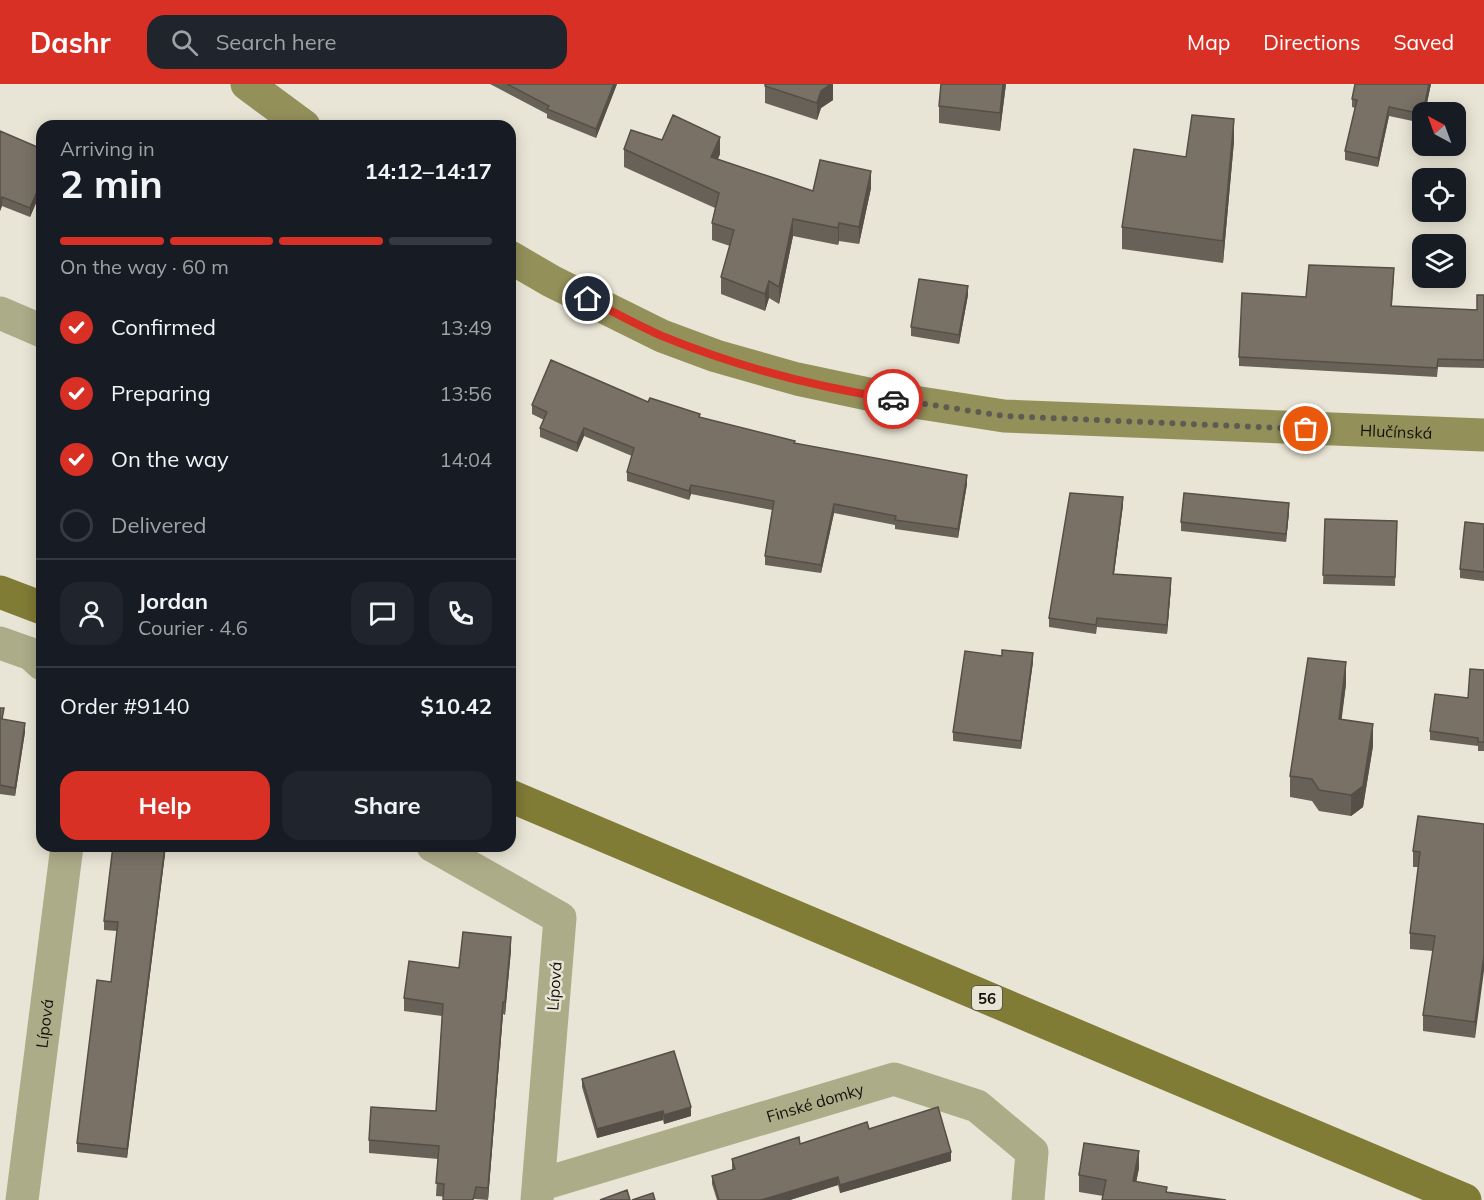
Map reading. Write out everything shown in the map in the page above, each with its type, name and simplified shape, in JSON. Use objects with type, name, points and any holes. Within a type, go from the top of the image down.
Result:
[{"type":"main road","points":[[0,592],[36,606]]},
{"type":"main road","name":"56","points":[[516,799],[1465,1200]]},
{"type":"street","points":[[247,84],[296,120]]},
{"type":"street","name":"Hlučínská","points":[[516,261],[551,281],[662,336],[716,356],[797,379],[882,397],[1004,416],[1484,435]]},
{"type":"street","points":[[0,313],[36,328]]},
{"type":"street","points":[[0,643],[31,654],[36,659]]},
{"type":"street","name":"Lípová","points":[[22,1200],[66,852]]},
{"type":"street","name":"Lípová","points":[[444,852],[560,918],[538,1192]]},
{"type":"street","name":"Finské domky","points":[[538,1192],[894,1079],[977,1106],[1032,1152],[1028,1200]]},
{"type":"building","points":[[507,84],[614,84],[596,129],[547,109],[549,106]]},
{"type":"building","points":[[765,84],[831,84],[821,91],[817,103],[765,86]]},
{"type":"building","points":[[941,84],[1003,84],[1000,113],[939,106]]},
{"type":"building","points":[[1355,84],[1429,84],[1425,102],[1412,102],[1412,112],[1389,107],[1378,158],[1345,151],[1357,100],[1352,99]]},
{"type":"building","points":[[673,115],[720,137],[711,157],[813,191],[820,160],[871,171],[859,227],[839,223],[838,228],[793,219],[779,287],[769,281],[765,294],[721,277],[734,230],[712,223],[719,193],[624,149],[631,130],[662,140]]},
{"type":"building","points":[[1192,115],[1234,119],[1223,241],[1122,227],[1134,149],[1186,157]]},
{"type":"building","points":[[0,131],[36,146],[36,194],[30,208],[2,197],[0,202]]},
{"type":"building","points":[[1309,265],[1394,268],[1391,306],[1477,310],[1477,295],[1484,295],[1484,360],[1438,359],[1437,368],[1239,357],[1242,293],[1306,297]]},
{"type":"building","points":[[919,279],[968,286],[959,335],[911,327]]},
{"type":"building","points":[[551,360],[648,402],[650,398],[700,414],[699,417],[795,441],[794,443],[967,475],[958,529],[895,520],[896,516],[834,504],[821,565],[765,556],[774,501],[691,485],[689,491],[627,472],[634,448],[584,428],[577,443],[540,428],[547,412],[532,405]]},
{"type":"building","points":[[1070,493],[1123,497],[1113,574],[1171,578],[1167,625],[1097,618],[1096,625],[1049,618]]},
{"type":"building","points":[[1184,493],[1289,503],[1286,534],[1181,522]]},
{"type":"building","points":[[1325,519],[1397,521],[1395,577],[1323,575]]},
{"type":"building","points":[[1465,522],[1484,524],[1484,572],[1460,569]]},
{"type":"building","points":[[1002,650],[1033,653],[1021,741],[953,732],[965,651],[1002,656]]},
{"type":"building","points":[[1308,658],[1346,662],[1339,719],[1373,724],[1363,786],[1351,795],[1319,790],[1312,779],[1290,776]]},
{"type":"building","points":[[1470,669],[1484,670],[1484,742],[1478,742],[1478,738],[1430,731],[1435,694],[1468,698]]},
{"type":"building","points":[[0,708],[4,708],[2,719],[25,723],[15,788],[0,785]]},
{"type":"building","points":[[1418,816],[1484,824],[1484,955],[1475,1022],[1423,1015],[1435,936],[1410,933],[1420,852],[1413,851]]},
{"type":"building","points":[[112,852],[164,852],[127,1149],[77,1143],[97,980],[111,982],[118,922],[104,921]]},
{"type":"building","points":[[463,932],[511,937],[505,1002],[503,1002],[488,1188],[476,1187],[473,1200],[443,1200],[444,1184],[436,1183],[439,1146],[369,1140],[371,1107],[436,1111],[443,1004],[404,998],[409,961],[459,968]]},
{"type":"building","points":[[674,1051],[691,1107],[664,1115],[663,1111],[597,1129],[582,1079]]},
{"type":"building","points":[[938,1107],[951,1152],[840,1185],[838,1177],[761,1200],[719,1200],[712,1176],[735,1169],[732,1159],[799,1137],[800,1144],[867,1122],[869,1129]]},
{"type":"building","points":[[1084,1143],[1139,1151],[1133,1181],[1167,1187],[1166,1192],[1226,1200],[1102,1200],[1106,1180],[1079,1175]]},
{"type":"building","points":[[627,1190],[630,1200],[600,1200]]},
{"type":"building","points":[[653,1193],[655,1200],[632,1200]]},
{"type":"way so far","points":[[893,399],[1004,416],[1306,429]]},
{"type":"route","points":[[588,299],[662,336],[716,356],[797,379],[893,399]]}]
